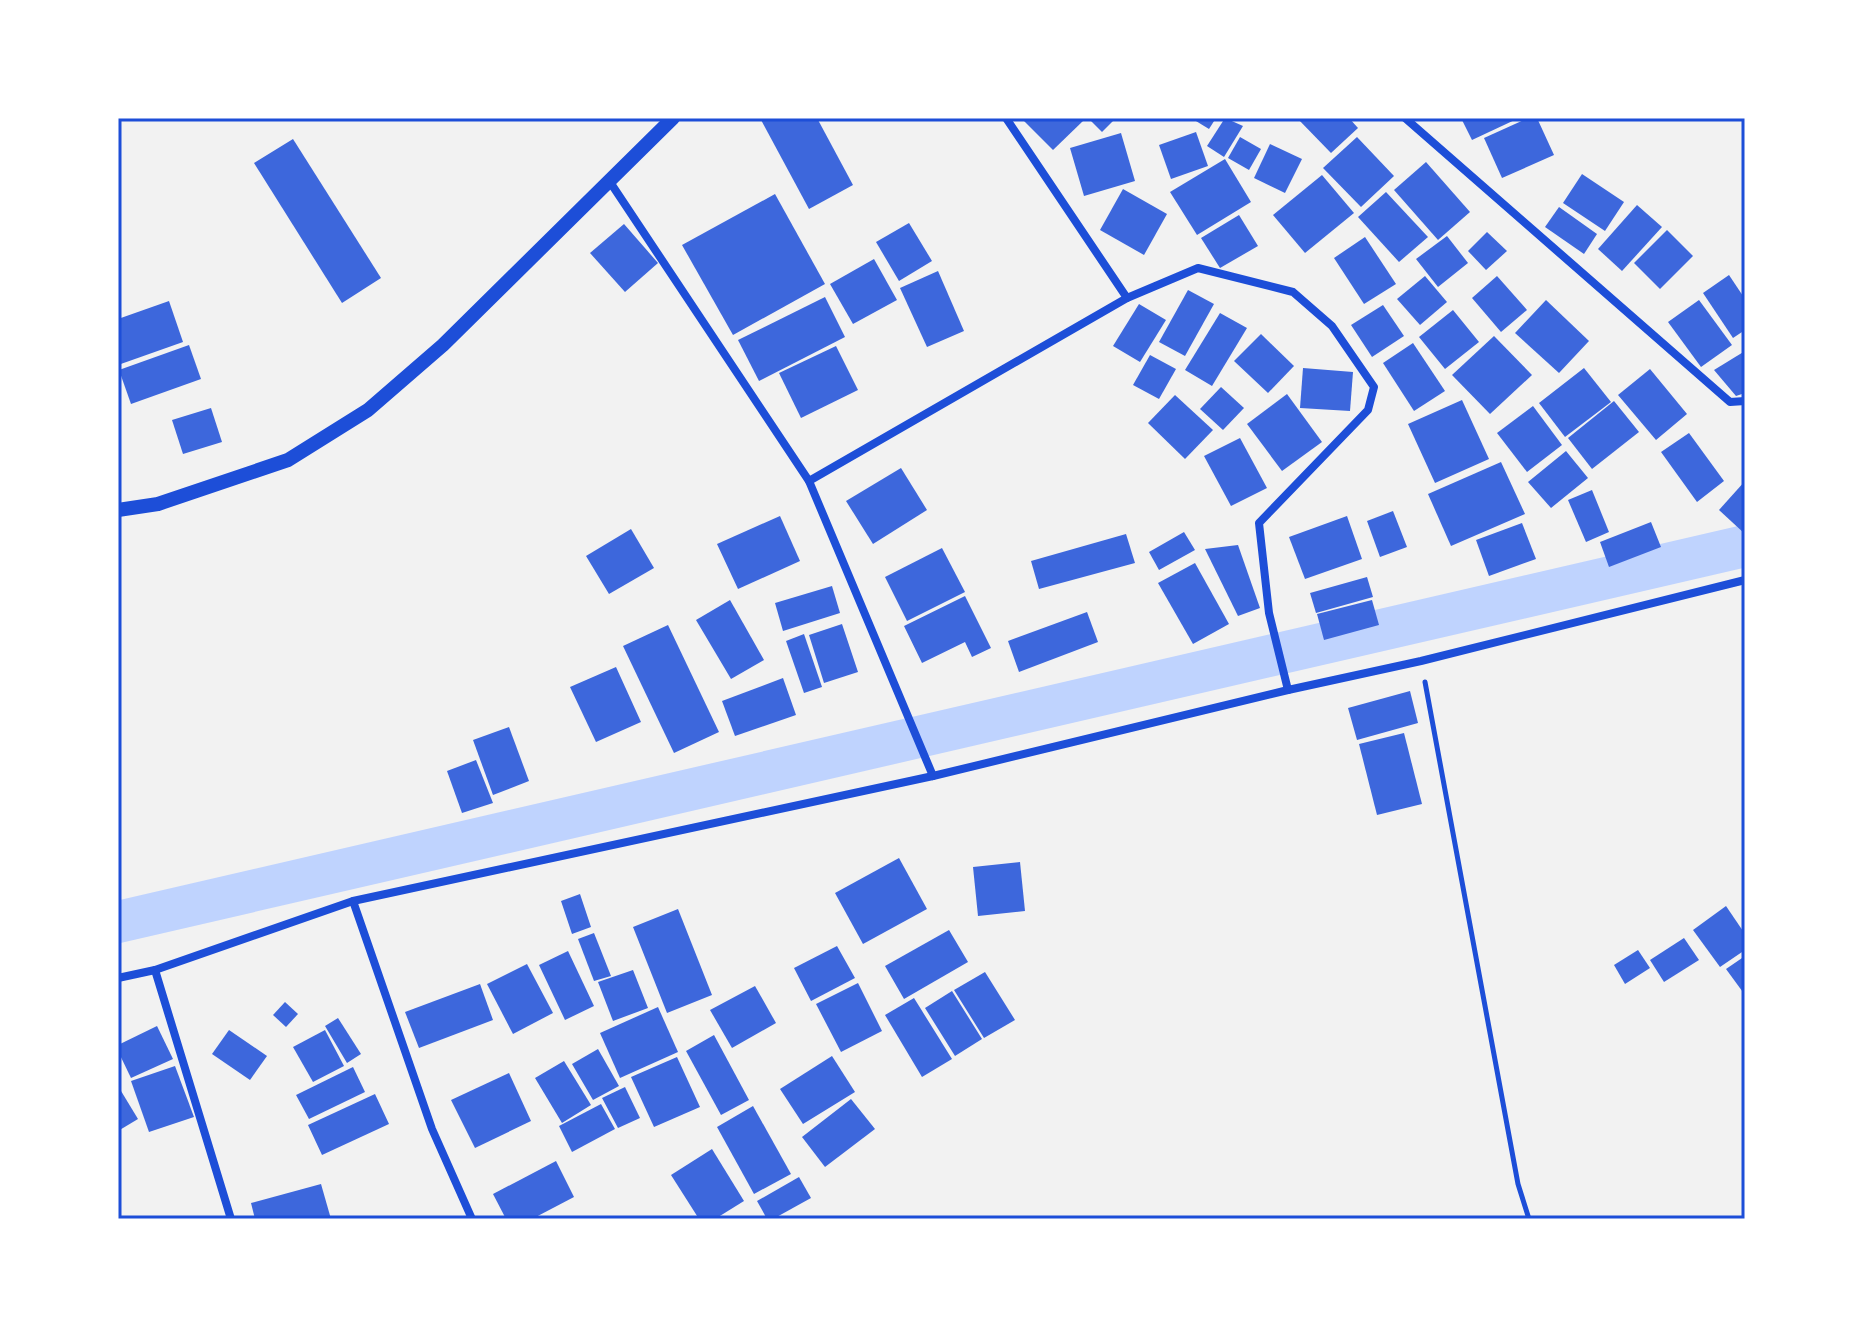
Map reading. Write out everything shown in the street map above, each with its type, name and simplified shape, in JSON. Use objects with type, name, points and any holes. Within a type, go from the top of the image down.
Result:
[{"type":"street","points":[[118,510],[158,504],[288,460],[368,410],[443,345],[673,118]]},
{"type":"street","points":[[1006,118],[1127,298]]},
{"type":"street","points":[[1405,118],[1730,402],[1745,401]]},
{"type":"street","points":[[610,182],[809,481],[933,776]]},
{"type":"street","points":[[809,481],[1127,298],[1198,268],[1293,292],[1332,326],[1374,387],[1368,410],[1259,523],[1269,613],[1288,690]]},
{"type":"street","points":[[118,978],[155,970],[353,901],[933,776],[1421,661],[1745,580]]},
{"type":"street","points":[[353,901],[432,1129],[472,1219]]},
{"type":"street","points":[[155,970],[231,1219]]},
{"type":"path","points":[[1421,661],[1515,1168],[1529,1219]]},
{"type":"building","points":[[760,118],[817,118],[853,185],[809,209]]},
{"type":"building","points":[[1021,118],[1079,118],[1083,121],[1053,150]]},
{"type":"building","points":[[1088,118],[1116,118],[1102,132]]},
{"type":"building","points":[[1191,118],[1216,118],[1209,129]]},
{"type":"building","points":[[1225,118],[1243,126],[1224,157],[1207,146]]},
{"type":"building","points":[[1297,118],[1349,118],[1358,128],[1331,153]]},
{"type":"building","points":[[1461,118],[1519,118],[1472,140]]},
{"type":"building","points":[[1528,118],[1537,118],[1554,155],[1502,178],[1484,138]]},
{"type":"building","points":[[1196,132],[1208,166],[1171,179],[1159,145]]},
{"type":"building","points":[[1121,133],[1135,181],[1084,196],[1070,148]]},
{"type":"building","points":[[1240,137],[1261,149],[1249,170],[1228,158]]},
{"type":"building","points":[[1357,137],[1394,176],[1361,207],[1323,168]]},
{"type":"building","points":[[293,139],[381,278],[342,303],[254,163]]},
{"type":"building","points":[[1270,144],[1302,159],[1285,193],[1254,178]]},
{"type":"building","points":[[1225,159],[1251,202],[1197,235],[1170,192]]},
{"type":"building","points":[[1426,162],[1470,212],[1438,240],[1394,190]]},
{"type":"building","points":[[1582,174],[1624,202],[1605,231],[1563,203]]},
{"type":"building","points":[[1322,175],[1354,213],[1305,253],[1273,215]]},
{"type":"building","points":[[1123,189],[1167,214],[1144,255],[1100,230]]},
{"type":"building","points":[[1386,192],[1428,237],[1399,262],[1358,217]]},
{"type":"building","points":[[775,194],[825,284],[733,335],[682,245]]},
{"type":"building","points":[[1637,205],[1662,227],[1622,271],[1598,249]]},
{"type":"building","points":[[1559,207],[1597,234],[1584,254],[1545,227]]},
{"type":"building","points":[[1239,215],[1258,246],[1220,268],[1201,238]]},
{"type":"building","points":[[909,223],[932,261],[899,281],[876,242]]},
{"type":"building","points":[[624,224],[658,263],[625,292],[590,253]]},
{"type":"building","points":[[1667,230],[1693,256],[1660,289],[1634,263]]},
{"type":"building","points":[[1487,232],[1507,251],[1486,270],[1468,251]]},
{"type":"building","points":[[1447,236],[1468,263],[1438,287],[1416,259]]},
{"type":"building","points":[[1365,237],[1396,284],[1364,304],[1334,258]]},
{"type":"building","points":[[874,259],[897,300],[853,324],[830,284]]},
{"type":"building","points":[[938,271],[964,331],[927,347],[900,288]]},
{"type":"building","points":[[1729,275],[1745,299],[1745,330],[1733,338],[1703,293]]},
{"type":"building","points":[[1425,276],[1447,302],[1420,325],[1397,299]]},
{"type":"building","points":[[1497,276],[1527,310],[1501,332],[1472,298]]},
{"type":"building","points":[[1188,290],[1214,304],[1185,356],[1159,342]]},
{"type":"building","points":[[825,297],[845,337],[759,381],[738,340]]},
{"type":"building","points":[[1546,300],[1589,341],[1559,373],[1515,333]]},
{"type":"building","points":[[1699,300],[1732,345],[1701,367],[1668,322]]},
{"type":"building","points":[[169,301],[183,342],[118,365],[118,319]]},
{"type":"building","points":[[1139,304],[1166,320],[1140,362],[1113,346]]},
{"type":"building","points":[[1383,305],[1404,336],[1372,357],[1351,325]]},
{"type":"building","points":[[1453,310],[1479,342],[1445,369],[1419,337]]},
{"type":"building","points":[[1220,313],[1247,328],[1212,386],[1185,370]]},
{"type":"building","points":[[1261,334],[1294,366],[1268,393],[1234,361]]},
{"type":"building","points":[[1494,336],[1532,375],[1490,414],[1452,375]]},
{"type":"building","points":[[1413,343],[1445,391],[1414,411],[1383,363]]},
{"type":"building","points":[[189,345],[201,379],[131,404],[119,370]]},
{"type":"building","points":[[836,346],[858,390],[801,418],[779,373]]},
{"type":"building","points":[[1745,351],[1745,393],[1736,396],[1714,370]]},
{"type":"building","points":[[1150,355],[1176,369],[1159,399],[1133,385]]},
{"type":"building","points":[[1303,368],[1353,372],[1350,411],[1300,408]]},
{"type":"building","points":[[1584,368],[1611,402],[1565,437],[1539,403]]},
{"type":"building","points":[[1650,369],[1687,414],[1656,440],[1618,395]]},
{"type":"building","points":[[1221,387],[1244,408],[1223,430],[1200,409]]},
{"type":"building","points":[[1287,394],[1322,442],[1282,471],[1247,424]]},
{"type":"building","points":[[1175,395],[1213,430],[1185,459],[1148,423]]},
{"type":"building","points":[[1462,400],[1489,459],[1435,483],[1408,424]]},
{"type":"building","points":[[1614,401],[1639,432],[1592,469],[1568,438]]},
{"type":"building","points":[[1533,406],[1562,445],[1527,472],[1497,433]]},
{"type":"building","points":[[211,408],[222,442],[183,454],[172,420]]},
{"type":"building","points":[[1689,433],[1724,481],[1697,502],[1661,452]]},
{"type":"building","points":[[1240,438],[1267,488],[1231,506],[1204,456]]},
{"type":"building","points":[[1566,451],[1588,478],[1551,508],[1528,482]]},
{"type":"building","points":[[1501,462],[1525,514],[1451,546],[1428,494]]},
{"type":"building","points":[[901,468],[927,510],[873,544],[846,501]]},
{"type":"building","points":[[1745,481],[1745,534],[1719,510]]},
{"type":"building","points":[[1592,490],[1609,532],[1586,542],[1568,500]]},
{"type":"building","points":[[1393,511],[1407,547],[1380,557],[1367,521]]},
{"type":"building","points":[[780,516],[800,561],[738,589],[717,544]]},
{"type":"building","points":[[1347,516],[1362,559],[1305,579],[1289,537]]},
{"type":"building","points":[[1651,522],[1661,547],[1609,567],[1600,542]]},
{"type":"building","points":[[1522,523],[1536,559],[1489,576],[1476,540]]},
{"type":"building","points":[[631,529],[654,568],[609,594],[586,556]]},
{"type":"building","points":[[1184,532],[1195,550],[1159,570],[1149,552]]},
{"type":"building","points":[[1126,534],[1135,563],[1039,589],[1031,561]]},
{"type":"building","points":[[1238,545],[1260,608],[1238,616],[1205,549]]},
{"type":"building","points":[[942,548],[965,592],[907,621],[885,577]]},
{"type":"building","points":[[1195,563],[1229,624],[1193,644],[1158,583]]},
{"type":"building","points":[[1367,577],[1373,597],[1316,613],[1310,593]]},
{"type":"building","points":[[832,586],[840,613],[783,631],[775,603]]},
{"type":"building","points":[[965,596],[991,648],[972,657],[965,642],[922,663],[904,626]]},
{"type":"building","points":[[730,600],[764,660],[731,679],[696,620]]},
{"type":"building","points":[[1372,600],[1379,625],[1324,640],[1317,614]]},
{"type":"building","points":[[1087,612],[1098,642],[1019,672],[1008,641]]},
{"type":"building","points":[[842,624],[858,672],[824,683],[809,635]]},
{"type":"building","points":[[668,625],[719,732],[674,753],[623,646]]},
{"type":"building","points":[[804,634],[822,687],[804,693],[786,641]]},
{"type":"building","points":[[616,667],[641,722],[596,742],[570,687]]},
{"type":"building","points":[[783,678],[796,715],[735,736],[722,701]]},
{"type":"building","points":[[1410,691],[1418,723],[1357,740],[1348,708]]},
{"type":"building","points":[[509,727],[529,781],[493,795],[473,740]]},
{"type":"building","points":[[1404,733],[1422,804],[1377,815],[1359,744]]},
{"type":"building","points":[[476,760],[493,803],[462,813],[447,771]]},
{"type":"building","points":[[899,858],[927,909],[863,944],[835,893]]},
{"type":"building","points":[[1020,862],[1025,911],[978,916],[973,867]]},
{"type":"building","points":[[580,894],[591,927],[572,934],[561,901]]},
{"type":"building","points":[[1726,906],[1745,934],[1745,950],[1720,967],[1693,930]]},
{"type":"building","points":[[678,909],[712,995],[667,1013],[633,927]]},
{"type":"building","points":[[949,930],[968,962],[904,999],[885,966]]},
{"type":"building","points":[[594,933],[611,976],[594,981],[578,939]]},
{"type":"building","points":[[1684,938],[1699,960],[1664,982],[1650,960]]},
{"type":"building","points":[[837,946],[855,978],[811,1001],[794,968]]},
{"type":"building","points":[[1638,950],[1650,968],[1625,984],[1614,965]]},
{"type":"building","points":[[568,951],[594,1006],[565,1020],[539,965]]},
{"type":"building","points":[[1745,956],[1745,995],[1726,969]]},
{"type":"building","points":[[527,964],[553,1013],[513,1034],[487,984]]},
{"type":"building","points":[[633,970],[648,1008],[613,1021],[598,982]]},
{"type":"building","points":[[985,972],[1015,1020],[984,1038],[954,990]]},
{"type":"building","points":[[858,983],[882,1031],[841,1052],[816,1004]]},
{"type":"building","points":[[480,984],[493,1020],[419,1048],[405,1012]]},
{"type":"building","points":[[755,986],[776,1023],[732,1048],[710,1010]]},
{"type":"building","points":[[952,991],[982,1039],[955,1056],[925,1008]]},
{"type":"building","points":[[914,998],[952,1059],[922,1077],[885,1015]]},
{"type":"building","points":[[285,1002],[298,1014],[286,1027],[273,1015]]},
{"type":"building","points":[[658,1007],[678,1052],[620,1078],[600,1033]]},
{"type":"building","points":[[338,1018],[361,1054],[347,1063],[325,1026]]},
{"type":"building","points":[[157,1026],[173,1059],[131,1078],[118,1045]]},
{"type":"building","points":[[229,1030],[267,1056],[250,1080],[212,1054]]},
{"type":"building","points":[[325,1030],[344,1066],[313,1082],[293,1047]]},
{"type":"building","points":[[714,1035],[749,1100],[721,1115],[686,1051]]},
{"type":"building","points":[[598,1049],[619,1086],[593,1100],[572,1064]]},
{"type":"building","points":[[832,1056],[855,1092],[803,1124],[780,1089]]},
{"type":"building","points":[[677,1057],[700,1107],[654,1127],[631,1077]]},
{"type":"building","points":[[564,1061],[591,1105],[562,1123],[535,1078]]},
{"type":"building","points":[[175,1066],[194,1117],[149,1132],[131,1081]]},
{"type":"building","points":[[353,1067],[365,1092],[309,1119],[296,1095]]},
{"type":"building","points":[[509,1073],[531,1121],[475,1148],[451,1100]]},
{"type":"building","points":[[118,1086],[138,1119],[118,1131]]},
{"type":"building","points":[[625,1087],[640,1118],[618,1128],[602,1098]]},
{"type":"building","points":[[375,1094],[389,1124],[322,1155],[308,1125]]},
{"type":"building","points":[[851,1099],[875,1129],[825,1167],[802,1137]]},
{"type":"building","points":[[601,1104],[615,1129],[572,1152],[559,1126]]},
{"type":"building","points":[[753,1106],[791,1174],[754,1194],[717,1127]]},
{"type":"building","points":[[712,1149],[744,1201],[715,1219],[699,1219],[671,1175]]},
{"type":"building","points":[[556,1161],[574,1197],[532,1219],[506,1219],[493,1194]]},
{"type":"building","points":[[799,1177],[811,1198],[773,1219],[767,1219],[757,1201]]},
{"type":"building","points":[[321,1184],[331,1219],[255,1219],[251,1203]]},
{"type":"waterway","points":[[118,922],[1745,546]]}]
